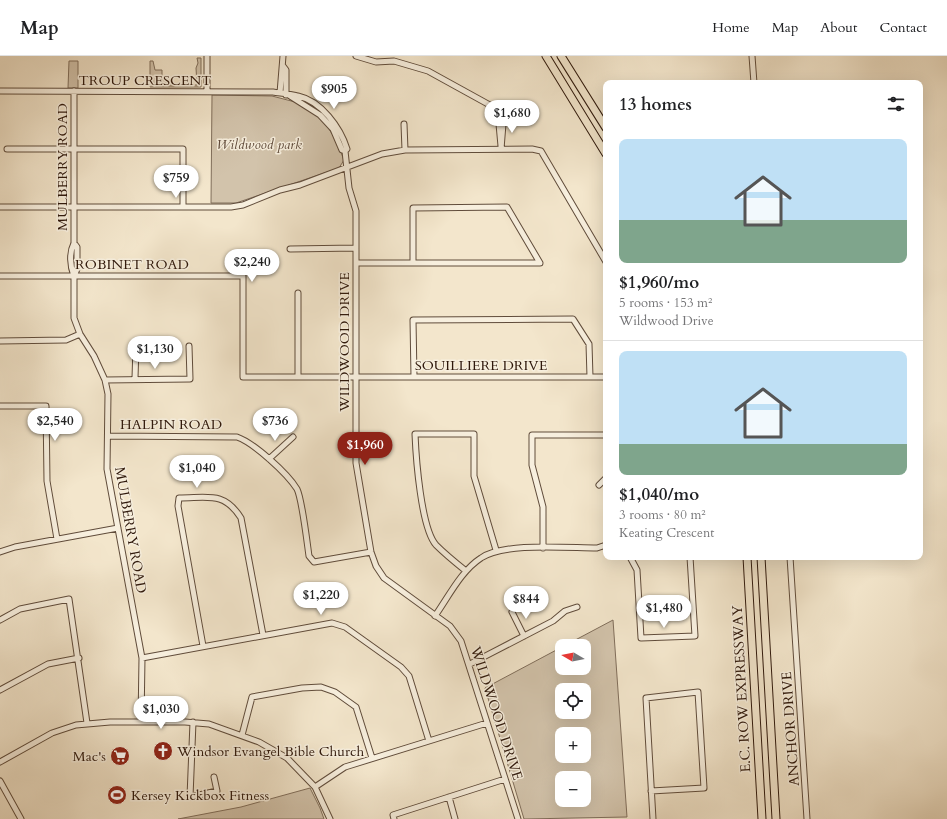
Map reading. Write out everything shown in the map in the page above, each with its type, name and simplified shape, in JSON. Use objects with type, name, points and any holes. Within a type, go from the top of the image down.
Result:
[{"type":"highway","points":[[546,56],[603,149]]},
{"type":"highway","points":[[564,58],[603,123]]},
{"type":"highway","name":"E.C. ROW EXPRESSWAY","points":[[747,560],[762,819]]},
{"type":"highway","name":"E.C. ROW EXPRESSWAY","points":[[761,560],[776,819]]},
{"type":"street","points":[[207,56],[207,92]]},
{"type":"street","points":[[283,56],[283,66],[281,71],[285,94]]},
{"type":"street","points":[[356,56],[376,62],[394,61],[428,71],[497,109],[501,120],[499,124],[501,149]]},
{"type":"street","points":[[752,56],[754,80]]},
{"type":"street","name":"TROUP CRESCENT","points":[[0,91],[285,94]]},
{"type":"street","name":"MULBERRY ROAD","points":[[74,92],[74,243],[71,248],[71,270],[74,276],[74,318],[80,334],[94,356],[105,380],[108,394],[107,469],[142,658],[141,722]]},
{"type":"street","name":"WILDWOOD DRIVE","points":[[285,94],[320,115],[332,129],[342,150],[345,152],[348,167],[349,188],[356,211],[356,463],[371,552],[376,566],[384,578],[450,626],[461,641],[470,664],[518,819]]},
{"type":"street","points":[[404,124],[404,150]]},
{"type":"street","points":[[7,149],[183,149],[183,207]]},
{"type":"street","points":[[0,207],[231,207],[242,205],[280,190],[300,185],[382,154],[404,150],[532,149],[541,151],[603,257]]},
{"type":"street","points":[[356,263],[413,263],[540,263],[507,207],[413,208],[413,263]]},
{"type":"street","points":[[290,249],[356,248]]},
{"type":"street","name":"ROBINET ROAD","points":[[0,276],[243,276],[243,377],[355,376]]},
{"type":"street","points":[[298,294],[298,377]]},
{"type":"street","points":[[414,376],[413,320],[573,319],[589,344],[590,377]]},
{"type":"street","points":[[0,341],[66,340],[80,334]]},
{"type":"street","points":[[136,346],[136,378]]},
{"type":"street","points":[[105,380],[136,378],[190,379],[189,346]]},
{"type":"street","name":"SOUILLIERE DRIVE","points":[[355,376],[603,377]]},
{"type":"street","points":[[0,406],[46,406],[47,481],[57,539]]},
{"type":"street","points":[[466,571],[436,545],[429,534],[417,470],[415,434],[474,434],[474,476],[496,550]]},
{"type":"street","points":[[543,548],[543,507],[532,465],[532,434],[603,435]]},
{"type":"street","name":"HALPIN ROAD","points":[[108,436],[237,437],[248,441],[269,459],[297,490],[309,556],[314,562],[371,552]]},
{"type":"street","points":[[269,459],[293,437]]},
{"type":"street","points":[[599,485],[603,481]]},
{"type":"street","points":[[203,646],[178,506],[179,498],[218,498],[227,501],[235,508],[241,518],[263,635]]},
{"type":"street","points":[[0,552],[57,539],[118,528]]},
{"type":"street","points":[[435,616],[466,571],[481,558],[496,550],[597,548],[603,546]]},
{"type":"street","points":[[632,560],[637,570],[641,638],[695,636],[690,560]]},
{"type":"street","name":"ANCHOR DRIVE","points":[[790,560],[807,819]]},
{"type":"street","points":[[0,620],[20,609],[69,598],[79,658],[87,724]]},
{"type":"street","points":[[470,664],[553,621],[565,612],[577,607]]},
{"type":"street","points":[[512,612],[524,636]]},
{"type":"street","points":[[142,658],[332,623],[345,627],[401,667],[409,676],[429,741]]},
{"type":"street","points":[[0,690],[48,664],[79,658]]},
{"type":"street","points":[[242,734],[252,697],[302,688],[321,687],[335,692],[356,707],[372,758]]},
{"type":"street","points":[[651,792],[704,788],[698,692],[646,698],[651,792],[653,819]]},
{"type":"street","points":[[193,722],[190,797],[217,791],[214,777]]},
{"type":"street","points":[[0,762],[52,733],[87,724],[193,722],[215,725],[242,734],[287,758],[315,787],[330,819]]},
{"type":"street","points":[[315,787],[345,767],[488,723]]},
{"type":"street","points":[[394,819],[392,815],[505,779]]},
{"type":"street","points":[[0,781],[21,819]]},
{"type":"street","points":[[448,797],[455,819]]},
{"type":"green space","points":[[197,58],[201,58],[201,87],[150,87],[150,61],[153,61],[155,70],[162,70],[162,79],[169,79],[169,85],[197,85]]},
{"type":"green space","points":[[69,61],[78,61],[78,88],[68,88]]},
{"type":"green space","name":"Wildwood park","points":[[212,95],[272,96],[299,103],[322,118],[336,140],[344,160],[339,168],[236,203],[211,203]]},
{"type":"green space","points":[[613,620],[627,817],[524,819],[485,688],[555,651],[555,675],[591,675],[591,639],[577,639]]},
{"type":"green space","points":[[310,788],[324,819],[178,819],[241,807]]},
{"type":"place","name":"Windsor Evangel Bible Church","points":[[163,751]]},
{"type":"place","name":"Mac's","points":[[120,756]]},
{"type":"place","name":"Kersey Kickbox Fitness","points":[[117,795]]}]
